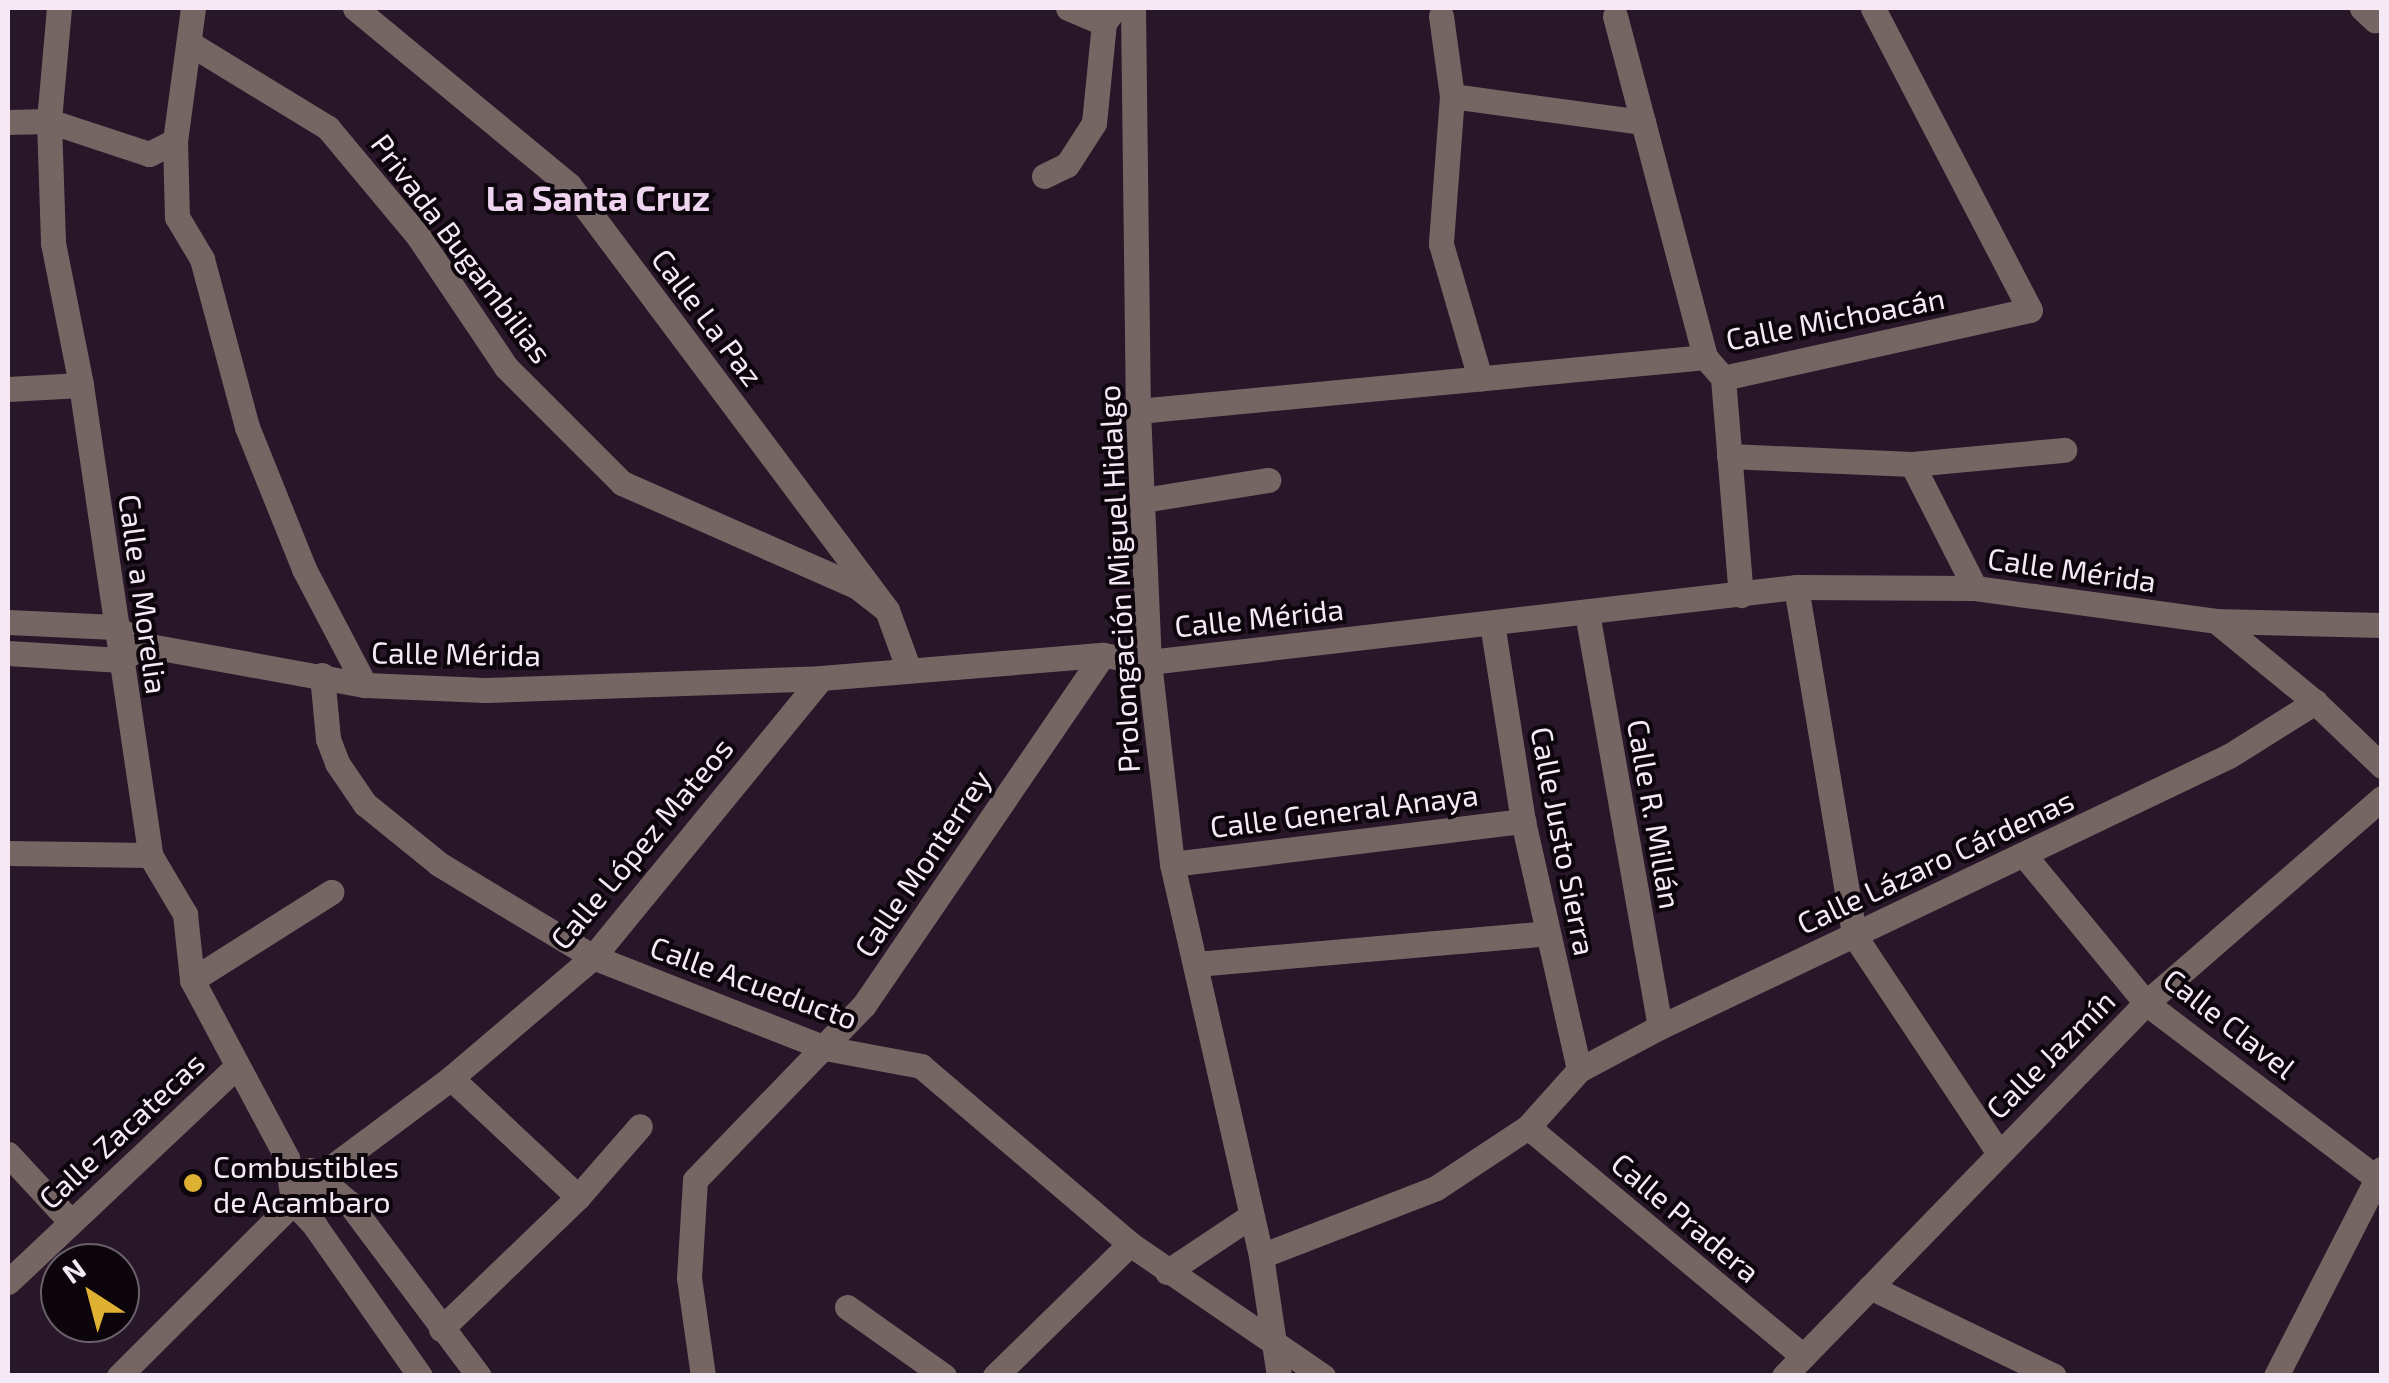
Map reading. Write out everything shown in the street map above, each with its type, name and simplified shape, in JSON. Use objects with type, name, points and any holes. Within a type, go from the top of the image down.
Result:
[{"type":"street","name":"Calle a Morelia","points":[[60,8],[49,121],[53,242],[80,385],[150,855],[185,914],[192,980],[287,1158],[293,1202]]},
{"type":"street","points":[[193,8],[175,140],[178,217],[202,259],[247,427],[304,569],[365,685]]},
{"type":"street","name":"Calle La Paz","points":[[355,8],[568,185],[887,610],[909,670]]},
{"type":"street","points":[[1044,176],[1067,166],[1094,122],[1109,15],[1068,8]]},
{"type":"street","name":"Prolongación Miguel Hidalgo","points":[[1133,8],[1138,411],[1149,662],[1172,864],[1261,1256],[1279,1376]]},
{"type":"street","name":"Calle Michoacán","points":[[1138,411],[1704,357],[1723,378],[2030,310],[1873,8]]},
{"type":"street","points":[[2362,8],[2375,20],[2382,19]]},
{"type":"street","points":[[1441,16],[1452,96],[1441,244],[1480,378]]},
{"type":"street","points":[[1615,16],[1704,357]]},
{"type":"street","name":"Privada Bugambilias","points":[[189,43],[328,128],[418,236],[506,367],[622,482],[856,586],[887,610]]},
{"type":"street","points":[[1452,96],[1643,122]]},
{"type":"street","points":[[8,122],[49,121],[148,154],[175,140]]},
{"type":"street","points":[[1723,378],[1741,595]]},
{"type":"street","points":[[8,389],[80,385]]},
{"type":"street","points":[[1729,456],[1912,464],[2064,450]]},
{"type":"street","points":[[1912,464],[1975,588]]},
{"type":"street","points":[[1143,500],[1268,480]]},
{"type":"street","points":[[1796,587],[1854,934],[1998,1152]]},
{"type":"street","name":"Calle Mérida","points":[[115,626],[144,646],[365,685],[485,690],[821,678],[1103,656],[1149,662],[1796,587],[1975,588],[2216,621],[2382,625]]},
{"type":"street","name":"Calle R. Millán","points":[[1586,613],[1660,1027]]},
{"type":"street","points":[[2216,621],[2315,702],[2381,765]]},
{"type":"street","points":[[8,622],[115,626]]},
{"type":"street","name":"Calle Justo Sierra","points":[[1492,623],[1524,821],[1579,1070]]},
{"type":"street","points":[[8,654],[121,660],[144,646]]},
{"type":"street","name":"Calle Monterrey","points":[[703,1376],[689,1278],[695,1180],[864,1005],[1103,656]]},
{"type":"street","name":"Calle Acueducto","points":[[322,675],[328,738],[338,762],[365,804],[439,864],[593,957],[825,1048],[922,1066],[1130,1244],[1323,1376]]},
{"type":"street","name":"Calle López Mateos","points":[[119,1376],[321,1176],[451,1078],[593,957],[821,678]]},
{"type":"street","name":"Calle Lázaro Cárdenas","points":[[1579,1070],[1660,1027],[2229,756],[2315,702]]},
{"type":"street","name":"Calle Jazmín","points":[[1784,1376],[2146,1003],[2382,798]]},
{"type":"street","name":"Calle General Anaya","points":[[1172,864],[1524,821]]},
{"type":"street","points":[[8,853],[150,855]]},
{"type":"street","name":"Calle Clavel","points":[[2024,855],[2146,1003],[2378,1173]]},
{"type":"street","points":[[192,980],[331,892]]},
{"type":"street","points":[[1196,964],[1548,933]]},
{"type":"street","name":"Calle Zacatecas","points":[[8,1282],[236,1068]]},
{"type":"street","points":[[1261,1256],[1436,1188],[1528,1128],[1579,1070]]},
{"type":"street","points":[[451,1078],[578,1197]]},
{"type":"street","points":[[441,1329],[578,1197],[640,1126]]},
{"type":"street","name":"Calle Pradera","points":[[1528,1128],[1803,1356]]},
{"type":"street","points":[[8,1154],[70,1221]]},
{"type":"street","points":[[287,1158],[321,1176],[349,1203],[479,1376]]},
{"type":"street","points":[[2276,1376],[2378,1173]]},
{"type":"street","points":[[293,1202],[315,1226],[420,1376]]},
{"type":"street","points":[[1167,1272],[1251,1216]]},
{"type":"street","points":[[994,1376],[1130,1244]]},
{"type":"street","points":[[372,1306],[407,1281]]},
{"type":"street","points":[[1870,1287],[2054,1376]]},
{"type":"street","points":[[847,1308],[944,1376]]},
{"type":"place","name":"Combustibles de Acambaro","points":[[193,1183]]},
{"type":"district","name":"La Santa Cruz","points":[[598,197]]}]
